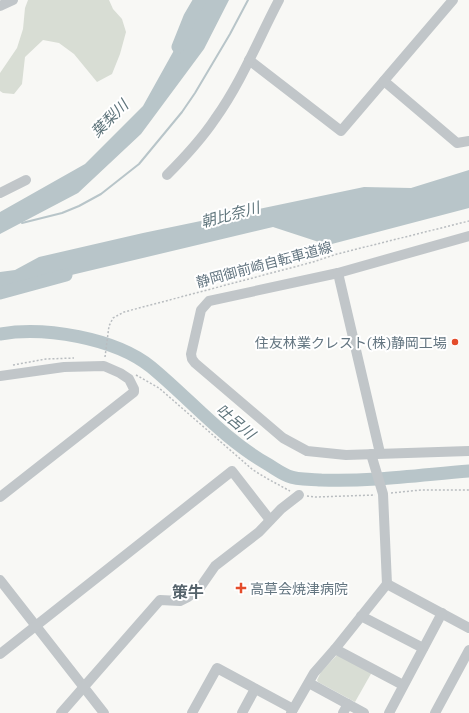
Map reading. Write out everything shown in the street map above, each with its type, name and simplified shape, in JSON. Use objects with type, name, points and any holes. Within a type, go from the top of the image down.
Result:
[{"type":"street","points":[[0,6],[13,0]]},
{"type":"street","points":[[167,175],[202,138],[216,118],[249,60],[279,0]]},
{"type":"street","points":[[249,60],[341,131],[453,0]]},
{"type":"street","points":[[384,81],[457,143],[469,141]]},
{"type":"street","points":[[0,193],[26,180]]},
{"type":"street","points":[[469,236],[338,273],[209,301],[201,310],[191,354],[195,363],[283,438],[307,451],[346,454],[469,451]]},
{"type":"street","points":[[192,713],[216,668],[292,711],[314,673],[388,584],[383,494],[338,273]]},
{"type":"street","points":[[0,376],[64,367],[104,366],[120,373],[129,380],[134,389],[134,392],[0,497]]},
{"type":"street","points":[[0,654],[232,471],[270,520]]},
{"type":"street","points":[[61,713],[160,600],[180,601],[199,589],[215,566],[259,532],[281,509],[299,495]]},
{"type":"street","points":[[0,580],[37,625],[104,713]]},
{"type":"street","points":[[388,584],[469,628]]},
{"type":"street","points":[[389,713],[442,613]]},
{"type":"street","points":[[362,616],[423,648]]},
{"type":"street","points":[[335,649],[403,685]]},
{"type":"street","points":[[435,713],[469,650]]},
{"type":"street","points":[[309,683],[345,708],[364,713]]},
{"type":"street","points":[[242,713],[255,689]]},
{"type":"path","name":"静岡御前崎自転車道線","points":[[104,366],[109,326],[113,318],[124,312],[313,262],[337,254],[469,221]]},
{"type":"path","points":[[133,373],[159,388],[253,470],[268,480],[299,495],[316,497],[383,494],[421,490],[469,490]]},
{"type":"shaded area","points":[[28,0],[109,0],[113,9],[122,19],[126,32],[120,54],[112,74],[97,82],[74,54],[59,43],[43,40],[25,57],[22,84],[14,94],[3,93],[0,91],[0,73],[17,48],[23,29],[25,8]]},
{"type":"shaded area","points":[[202,0],[229,0],[204,49],[141,134],[78,193],[0,234],[0,212],[85,164],[143,106]]},
{"type":"shaded area","points":[[469,170],[469,208],[328,245],[273,227],[0,292],[0,272],[15,270],[39,257],[143,233],[364,187],[411,188]]},
{"type":"shaded area","points":[[337,655],[372,672],[355,702],[318,682],[317,680],[321,672]]},
{"type":"waterway","name":"葉梨川","points":[[178,47],[190,17],[200,0]]},
{"type":"waterway","points":[[22,223],[62,213],[79,206],[101,194],[139,164],[182,112],[195,93],[248,0]]},
{"type":"waterway","name":"朝比奈川","points":[[0,293],[66,275]]},
{"type":"waterway","name":"吐呂川","points":[[0,334],[18,332],[58,333],[99,342],[118,348],[151,367],[222,431],[252,455],[285,475],[300,479],[358,480],[469,471]]},
{"type":"place","name":"住友林業クレスト(株)静岡工場","points":[[455,342]]},
{"type":"place","name":"高草会焼津病院","points":[[241,588]]},
{"type":"district","name":"策牛","points":[[188,591]]}]
